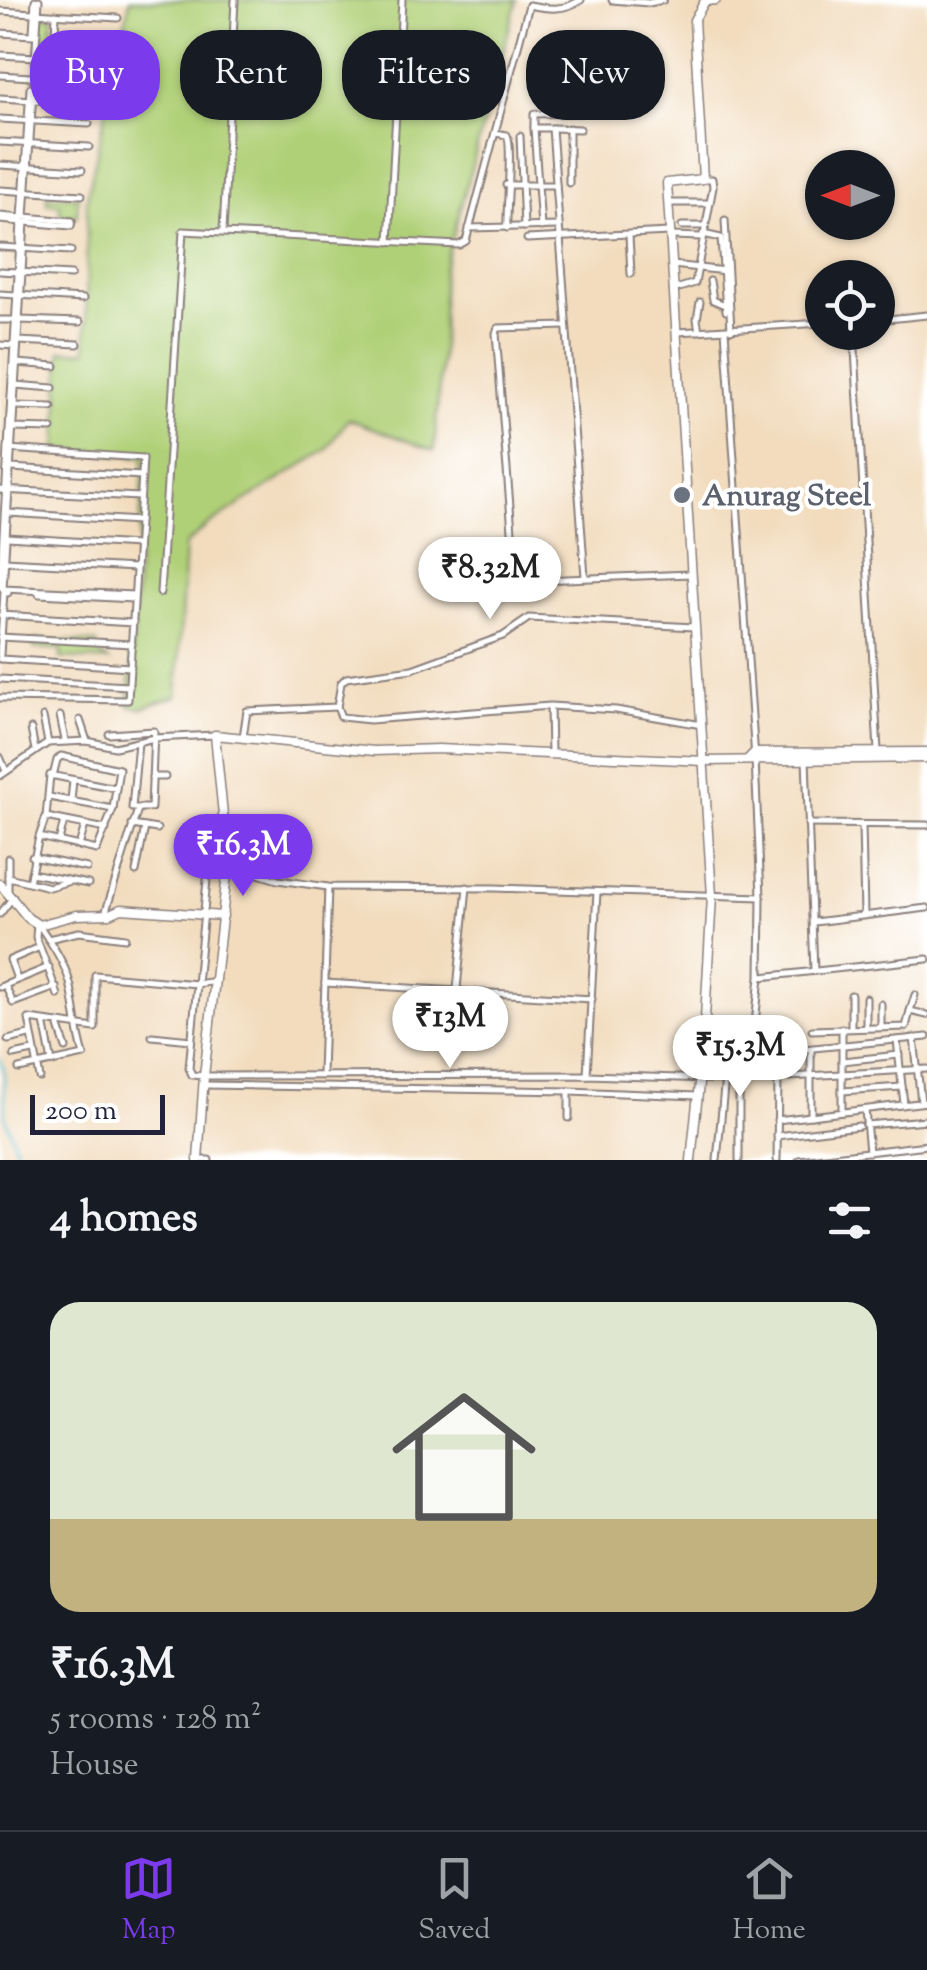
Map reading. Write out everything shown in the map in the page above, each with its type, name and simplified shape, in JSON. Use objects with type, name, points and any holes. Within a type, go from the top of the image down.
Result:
[{"type":"street","points":[[35,30],[37,0]]},
{"type":"street","points":[[223,231],[235,0]]},
{"type":"street","points":[[390,242],[402,0]]},
{"type":"street","points":[[160,593],[183,231],[459,245],[466,241],[529,5],[551,9],[569,7],[582,0]]},
{"type":"street","points":[[612,0],[662,0]]},
{"type":"street","points":[[703,179],[694,20],[705,1],[716,0]]},
{"type":"street","points":[[0,10],[118,18]]},
{"type":"street","points":[[34,30],[36,13]]},
{"type":"street","points":[[55,30],[56,14]]},
{"type":"street","points":[[0,33],[30,35]]},
{"type":"street","points":[[0,55],[30,57]]},
{"type":"street","points":[[0,76],[30,77]]},
{"type":"street","points":[[0,98],[30,100]]},
{"type":"street","points":[[0,119],[90,124]]},
{"type":"street","points":[[534,120],[540,227]]},
{"type":"street","points":[[7,446],[13,428],[30,121]]},
{"type":"street","points":[[534,128],[580,128]]},
{"type":"street","points":[[552,128],[585,577]]},
{"type":"street","points":[[569,128],[569,183]]},
{"type":"street","points":[[495,133],[510,138],[507,228]]},
{"type":"street","points":[[520,136],[524,227]]},
{"type":"street","points":[[0,142],[89,147]]},
{"type":"street","points":[[0,165],[82,170]]},
{"type":"street","points":[[676,289],[695,283],[712,178],[667,182],[712,896],[704,1038],[691,1160]]},
{"type":"street","points":[[506,185],[556,185]]},
{"type":"street","points":[[0,190],[82,195]]},
{"type":"street","points":[[669,203],[709,203]]},
{"type":"street","points":[[0,218],[71,226],[74,222],[23,220]]},
{"type":"street","points":[[725,220],[761,897],[760,977],[749,1079]]},
{"type":"street","points":[[469,228],[559,226]]},
{"type":"street","points":[[682,226],[721,238],[725,271]]},
{"type":"street","points":[[527,239],[703,232]]},
{"type":"street","points":[[629,234],[631,274]]},
{"type":"street","points":[[0,247],[72,251]]},
{"type":"street","points":[[673,265],[725,271]]},
{"type":"street","points":[[0,271],[71,275]]},
{"type":"street","points":[[710,281],[713,300],[727,308]]},
{"type":"street","points":[[0,294],[83,299]]},
{"type":"street","points":[[699,331],[700,302]]},
{"type":"street","points":[[895,318],[927,315]]},
{"type":"street","points":[[0,320],[80,322]]},
{"type":"street","points":[[678,332],[805,324]]},
{"type":"street","points":[[566,326],[498,328],[496,333],[516,581],[694,574]]},
{"type":"street","points":[[16,343],[7,446],[0,657],[130,667]]},
{"type":"street","points":[[0,345],[78,344]]},
{"type":"street","points":[[855,350],[878,756]]},
{"type":"street","points":[[16,363],[55,366]]},
{"type":"street","points":[[0,371],[14,372]]},
{"type":"street","points":[[15,385],[54,388]]},
{"type":"street","points":[[0,396],[13,396]]},
{"type":"street","points":[[14,406],[52,407]]},
{"type":"street","points":[[0,419],[10,420]]},
{"type":"street","points":[[13,428],[52,429]]},
{"type":"street","points":[[0,698],[126,702],[129,698],[142,476],[142,458],[7,446]]},
{"type":"street","points":[[6,469],[142,476]]},
{"type":"street","points":[[5,491],[140,497]]},
{"type":"street","points":[[4,515],[139,521]]},
{"type":"street","points":[[3,539],[137,545]]},
{"type":"street","points":[[2,562],[136,568]]},
{"type":"street","points":[[1,590],[134,597]]},
{"type":"street","points":[[1,615],[132,623]]},
{"type":"street","points":[[697,627],[529,618],[503,636],[412,669],[346,678],[341,683],[337,707],[341,717],[377,721],[550,706],[616,710],[702,725]]},
{"type":"street","points":[[0,637],[132,644]]},
{"type":"street","points":[[0,679],[129,686]]},
{"type":"street","points":[[550,706],[551,754]]},
{"type":"street","points":[[243,737],[248,711],[337,707]]},
{"type":"street","points":[[43,716],[48,743]]},
{"type":"street","points":[[60,716],[65,740]]},
{"type":"street","points":[[80,720],[87,741]]},
{"type":"street","points":[[31,729],[35,750]]},
{"type":"street","points":[[109,734],[154,730],[151,808],[132,808],[138,742]]},
{"type":"street","points":[[0,757],[3,774],[48,743],[65,740],[115,746],[154,738],[214,735],[357,750],[705,761],[806,754],[927,755]]},
{"type":"street","points":[[210,1160],[198,1160],[203,1080],[228,865],[214,735]]},
{"type":"street","points":[[806,754],[814,970]]},
{"type":"street","points":[[38,837],[97,850],[113,809],[120,772],[114,766],[62,756],[57,760],[54,776]]},
{"type":"street","points":[[29,882],[32,858],[46,817],[50,775],[116,788]]},
{"type":"street","points":[[152,777],[165,776]]},
{"type":"street","points":[[71,801],[73,780]]},
{"type":"street","points":[[50,796],[113,809]]},
{"type":"street","points":[[106,914],[138,809]]},
{"type":"street","points":[[46,817],[106,829]]},
{"type":"street","points":[[59,842],[64,821]]},
{"type":"street","points":[[132,824],[157,829]]},
{"type":"street","points":[[808,824],[927,825]]},
{"type":"street","points":[[862,824],[864,915]]},
{"type":"street","points":[[80,846],[84,825]]},
{"type":"street","points":[[136,872],[145,827]]},
{"type":"street","points":[[0,914],[8,895],[8,858]]},
{"type":"street","points":[[32,858],[87,868]]},
{"type":"street","points":[[697,1096],[203,1080],[188,1068],[209,859],[278,880],[328,888],[761,897]]},
{"type":"street","points":[[31,872],[88,884]]},
{"type":"street","points":[[8,876],[50,887],[70,881]]},
{"type":"street","points":[[0,884],[28,918],[38,924],[70,983],[75,1027],[84,1055],[19,1069]]},
{"type":"street","points":[[322,1074],[328,888]]},
{"type":"street","points":[[458,989],[467,888]]},
{"type":"street","points":[[588,1076],[597,892]]},
{"type":"street","points":[[814,922],[927,908]]},
{"type":"street","points":[[38,924],[121,909],[223,916]]},
{"type":"street","points":[[38,924],[36,938],[50,966],[57,991],[13,1004],[2,986],[50,966]]},
{"type":"street","points":[[48,939],[79,932],[125,938]]},
{"type":"street","points":[[17,979],[10,960],[40,947]]},
{"type":"street","points":[[760,977],[927,960]]},
{"type":"street","points":[[40,1078],[28,1019],[95,1028],[96,975],[196,984],[216,981]]},
{"type":"street","points":[[325,983],[592,999]]},
{"type":"street","points":[[851,995],[851,1028]]},
{"type":"street","points":[[904,1104],[898,1055],[915,995]]},
{"type":"street","points":[[866,998],[866,1028]]},
{"type":"street","points":[[881,1027],[882,1004]]},
{"type":"street","points":[[910,1011],[927,1015]]},
{"type":"street","points":[[44,1024],[52,1062]]},
{"type":"street","points":[[59,1025],[66,1048]]},
{"type":"street","points":[[812,1030],[906,1027]]},
{"type":"street","points":[[842,1028],[842,1112]]},
{"type":"street","points":[[8,1040],[29,1031]]},
{"type":"street","points":[[704,1038],[754,1034]]},
{"type":"street","points":[[152,1036],[191,1040]]},
{"type":"street","points":[[717,1160],[729,1036]]},
{"type":"street","points":[[752,1054],[927,1037]]},
{"type":"street","points":[[777,1120],[924,1102],[914,1038]]},
{"type":"street","points":[[810,1048],[810,1116]]},
{"type":"street","points":[[14,1055],[33,1051]]},
{"type":"street","points":[[842,1061],[898,1055]]},
{"type":"street","points":[[203,1080],[322,1074],[739,1080],[927,1069]]},
{"type":"street","points":[[777,1160],[778,1078]]},
{"type":"street","points":[[739,1080],[739,1160]]},
{"type":"street","points":[[842,1091],[902,1087]]},
{"type":"street","points":[[569,1090],[569,1118]]},
{"type":"street","points":[[865,1109],[862,1126],[869,1152]]},
{"type":"street","points":[[777,1136],[927,1120]]},
{"type":"street","points":[[799,1160],[927,1144]]},
{"type":"street","points":[[901,1148],[903,1160]]},
{"type":"green space","points":[[130,0],[517,0],[506,40],[506,30],[342,30],[342,120],[484,120],[443,272],[434,451],[348,419],[326,450],[208,525],[185,545],[177,696],[142,708],[129,706],[144,457],[57,450],[61,351],[86,351],[87,198],[104,120],[160,120],[160,30],[123,30]]},
{"type":"green space","points":[[41,16],[53,16],[52,30],[40,30]]},
{"type":"green space","points":[[47,196],[78,197],[77,216],[60,215],[60,204],[47,204]]},
{"type":"green space","points":[[34,640],[97,643],[97,652],[109,661],[61,658],[61,649],[34,648]]},
{"type":"waterway","points":[[0,1059],[4,1070],[5,1117],[20,1160]]},
{"type":"place","name":"Anurag Steel","points":[[682,495]]}]
